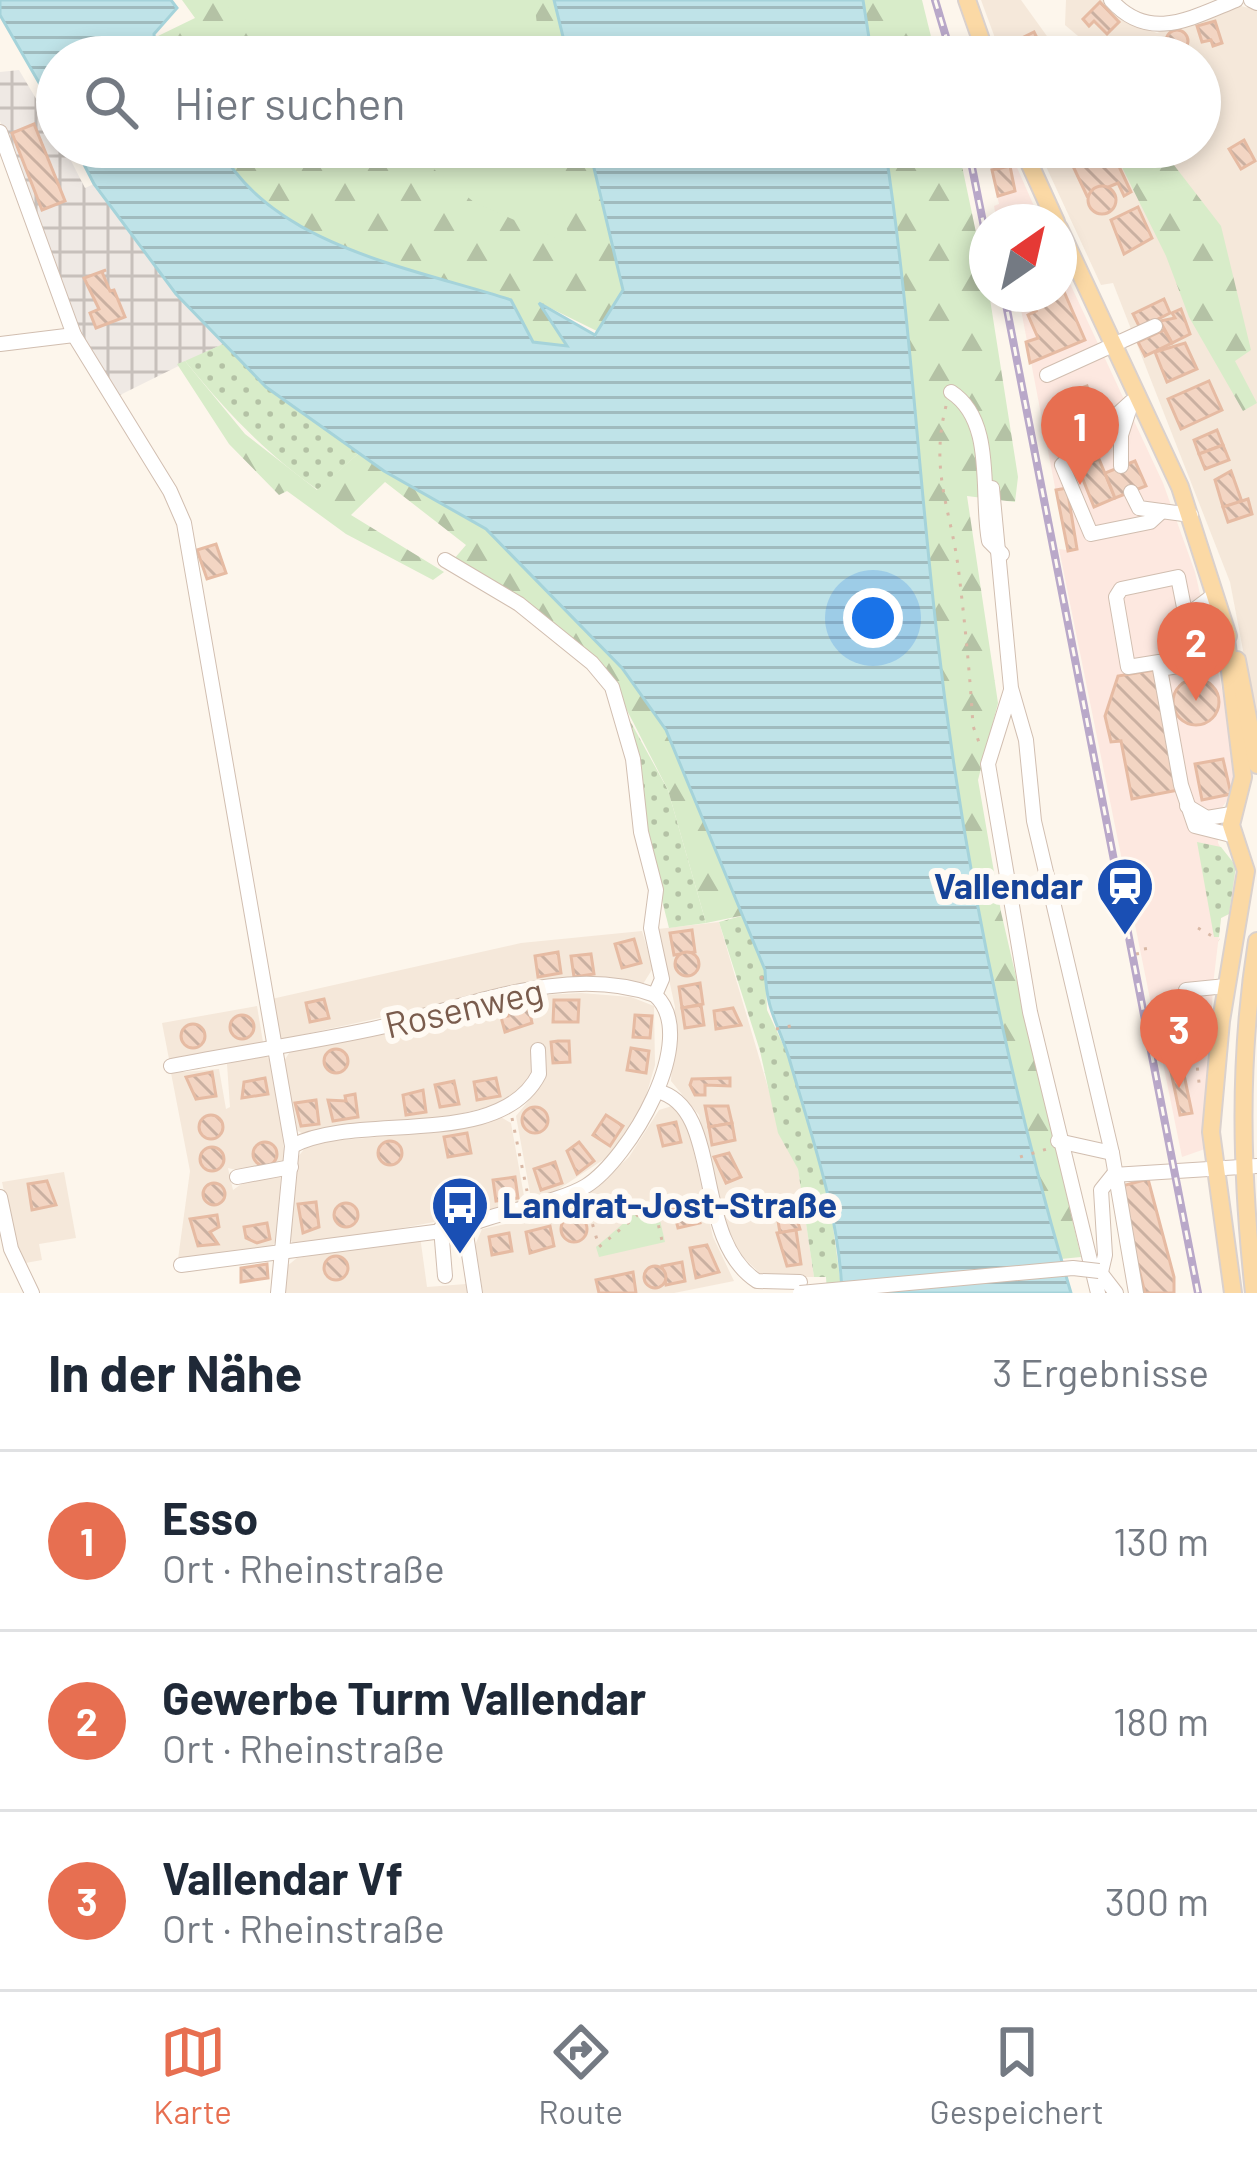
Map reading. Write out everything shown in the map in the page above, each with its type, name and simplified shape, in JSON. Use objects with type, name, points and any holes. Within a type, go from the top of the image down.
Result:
[{"type":"main road","points":[[967,0],[980,36]]},
{"type":"main road","points":[[1032,168],[1048,204]]},
{"type":"main road","points":[[1077,265],[1191,515],[1239,664],[1257,766]]},
{"type":"main road","points":[[1225,629],[1243,761],[1243,802],[1236,838],[1246,871],[1226,986],[1211,1166],[1221,1201],[1233,1293]]},
{"type":"main road","points":[[1236,838],[1257,848]]},
{"type":"main road","points":[[1254,1293],[1241,1056],[1257,941]]},
{"type":"main road","points":[[1211,1166],[1223,1146],[1234,1146],[1246,1162]]},
{"type":"street","points":[[1111,0],[1134,20],[1159,27],[1236,0]]},
{"type":"street","points":[[0,132],[74,334],[170,491],[184,523],[292,1146],[278,1293]]},
{"type":"street","points":[[1047,375],[1155,326]]},
{"type":"street","points":[[0,344],[74,334]]},
{"type":"street","points":[[951,392],[964,400],[980,437],[989,541],[1002,554]]},
{"type":"street","points":[[1121,466],[1121,435],[1133,394]]},
{"type":"street","points":[[1133,394],[1062,465],[1091,534],[1150,522],[1162,511]]},
{"type":"street","points":[[992,488],[1002,554],[1011,688],[1026,740],[1034,820],[1112,1153],[1136,1293]]},
{"type":"street","points":[[1131,492],[1139,508],[1191,515]]},
{"type":"street","points":[[181,1265],[465,1228],[475,1220],[531,1210],[582,1188],[616,1160],[657,1091],[668,1026],[665,1007],[655,995],[662,979],[651,928],[656,890],[641,832],[633,759],[612,687],[592,663],[520,604],[445,560]]},
{"type":"street","points":[[1159,662],[1128,667],[1116,597],[1121,589],[1178,578],[1195,663],[1160,669],[1187,806],[1200,829],[1236,838]]},
{"type":"street","points":[[1186,616],[1215,594]]},
{"type":"street","points":[[1011,688],[988,764],[1006,888],[1059,1144],[1098,1293]]},
{"type":"street","points":[[1187,806],[1207,818],[1243,802]]},
{"type":"street","name":"Rosenweg","points":[[171,1066],[546,988],[606,986],[655,995]]},
{"type":"street","points":[[1186,990],[1226,986]]},
{"type":"street","points":[[292,1146],[307,1138],[392,1131],[510,1107],[539,1074],[538,1051]]},
{"type":"street","points":[[657,1091],[672,1094],[691,1114],[729,1257],[757,1281],[801,1289],[1072,1268],[1100,1272],[1116,1293]]},
{"type":"street","points":[[1059,1144],[1112,1153]]},
{"type":"street","points":[[1100,1272],[1106,1255],[1101,1190],[1113,1175],[1211,1166]]},
{"type":"street","points":[[238,1178],[290,1167]]},
{"type":"street","points":[[0,1197],[10,1250],[32,1293]]},
{"type":"street","points":[[441,1228],[446,1276]]},
{"type":"street","points":[[465,1228],[475,1293]]},
{"type":"street","points":[[801,1289],[816,1281],[821,1293]]},
{"type":"path","points":[[951,392],[938,449],[938,486],[959,571],[973,726],[988,764]]},
{"type":"path","points":[[1198,928],[1219,940]]},
{"type":"path","points":[[1136,954],[1146,952],[1145,946]]},
{"type":"path","points":[[760,978],[771,975]]},
{"type":"path","points":[[1147,1013],[1190,1004],[1198,1064]]},
{"type":"path","points":[[776,1029],[795,1025]]},
{"type":"path","points":[[510,1107],[531,1210]]},
{"type":"path","points":[[1020,1157],[1059,1144]]},
{"type":"path","points":[[582,1188],[599,1247],[640,1214],[655,1210],[663,1245]]},
{"type":"shaded area","points":[[981,0],[1021,0],[1047,36],[994,36]]},
{"type":"shaded area","points":[[1066,0],[1103,0],[1123,21],[1157,33],[1237,5],[1257,10],[1257,724],[1230,582],[1113,283],[1101,285],[1077,233],[1077,204],[1063,204],[1047,168],[1221,168],[1221,36],[1078,36],[1065,25]]},
{"type":"shaded area","points":[[19,70],[36,99],[36,168],[75,168],[85,188],[94,184],[176,294],[223,344],[118,396],[78,331],[0,121],[0,72]]},
{"type":"shaded area","points":[[991,168],[1017,168],[1033,204],[999,204]]},
{"type":"shaded area","points":[[1077,299],[1163,483],[1195,572],[1228,715],[1236,787],[1219,812],[1218,843],[1236,876],[1229,914],[1221,918],[1213,985],[1205,1149],[1182,1157],[1059,549],[1067,550],[1021,312],[1077,312]]},
{"type":"shaded area","points":[[719,922],[772,1101],[798,1168],[814,1277],[764,1277],[731,1246],[699,1115],[671,1081],[675,1007],[658,929]]},
{"type":"shaded area","points":[[642,931],[653,968],[643,984],[466,999],[283,1039],[275,1036],[267,1000],[521,943]]},
{"type":"shaded area","points":[[525,996],[631,997],[654,1006],[655,1065],[643,1106],[609,1156],[542,1200],[530,1193],[516,1116],[539,1088],[540,1046],[531,1048],[533,1075],[511,1101],[436,1120],[303,1134],[292,1127],[284,1061],[291,1050]]},
{"type":"shaded area","points":[[257,1006],[263,1042],[169,1059],[162,1023]]},
{"type":"shaded area","points":[[259,1053],[271,1059],[277,1082],[285,1161],[245,1172],[228,1168],[233,1190],[247,1180],[281,1174],[277,1240],[269,1250],[262,1247],[178,1259],[190,1171],[171,1073],[219,1069],[226,1109],[230,1107],[227,1064]]},
{"type":"shaded area","points":[[672,1106],[686,1118],[713,1237],[734,1281],[674,1293],[483,1293],[475,1245],[482,1229],[543,1216],[590,1193],[629,1157],[659,1110]]},
{"type":"shaded area","points":[[499,1116],[511,1123],[524,1196],[516,1207],[337,1240],[294,1245],[289,1238],[297,1158],[309,1143],[411,1134]]},
{"type":"shaded area","points":[[64,1172],[76,1238],[39,1244],[42,1260],[20,1264],[2,1182]]},
{"type":"shaded area","points":[[420,1236],[427,1287],[466,1284],[467,1293],[283,1293],[286,1267],[297,1258]]},
{"type":"green space","points":[[182,0],[554,0],[563,36],[158,36],[195,18]]},
{"type":"green space","points":[[217,0],[534,0],[538,36],[268,36]]},
{"type":"green space","points":[[863,0],[922,0],[931,36],[869,36]]},
{"type":"green space","points":[[224,168],[594,168],[623,290],[605,335],[542,304],[569,346],[533,342],[309,241],[232,188]]},
{"type":"green space","points":[[432,168],[554,168],[570,244],[475,203]]},
{"type":"green space","points":[[888,168],[962,168],[970,204],[969,312],[992,312],[1018,477],[1015,502],[967,496],[998,703],[978,780],[1001,912],[1081,1257],[1061,1259],[1020,1106],[971,871],[937,635]]},
{"type":"green space","points":[[1122,168],[1176,168],[1221,226],[1251,350],[1235,361],[1257,403],[1243,411],[1189,317],[1166,256]]},
{"type":"green space","points":[[223,344],[266,387],[359,453],[318,490],[299,476],[247,430],[185,361]]},
{"type":"green space","points":[[185,361],[245,434],[317,490],[359,453],[486,529],[622,668],[666,730],[745,915],[706,923],[668,790],[615,687],[514,594],[454,559],[466,545],[385,482],[351,515],[444,572],[433,580],[346,534],[287,491],[279,495],[229,444],[177,364]]},
{"type":"green space","points":[[629,719],[668,790],[706,923],[669,928],[648,845]]},
{"type":"green space","points":[[1197,842],[1221,847],[1236,866],[1229,914],[1221,918],[1219,937],[1214,937]]},
{"type":"green space","points":[[745,915],[765,970],[767,1010],[787,1053],[829,1197],[842,1293],[827,1293],[826,1277],[814,1277],[798,1169],[778,1133],[760,1051],[719,922]]},
{"type":"green space","points":[[657,1207],[665,1242],[599,1257],[596,1247],[639,1210]]},
{"type":"water","points":[[0,0],[171,0],[177,8],[154,36],[36,36],[36,78],[0,15]]},
{"type":"water","points":[[554,0],[863,0],[869,36],[563,36]]},
{"type":"water","points":[[86,168],[233,168],[273,208],[308,230],[389,264],[511,300],[533,342],[567,346],[539,303],[595,335],[623,290],[594,168],[888,168],[937,635],[960,801],[1008,1049],[1071,1293],[842,1293],[830,1203],[770,1007],[765,970],[666,730],[622,668],[486,529],[384,471],[266,387],[176,294]]},
{"type":"building","points":[[1100,2],[1119,22],[1107,34],[1094,21],[1089,26],[1083,19]]},
{"type":"building","points":[[1215,21],[1220,36],[1200,36],[1197,26]]},
{"type":"building","points":[[34,124],[36,168],[52,168],[65,201],[42,210],[12,133]]},
{"type":"building","points":[[1244,140],[1255,161],[1241,169],[1229,149]]},
{"type":"building","points":[[1010,168],[1015,191],[998,196],[992,170]]},
{"type":"building","points":[[1074,168],[1120,168],[1131,192],[1124,196],[1118,183],[1087,196]]},
{"type":"building","points":[[1102,186],[1112,190],[1116,200],[1112,210],[1102,214],[1092,210],[1088,200],[1092,190]]},
{"type":"building","points":[[1138,207],[1152,238],[1124,254],[1111,220]]},
{"type":"building","points":[[106,270],[102,272],[125,317],[96,328],[90,313],[99,309],[84,278]]},
{"type":"building","points":[[1164,299],[1170,313],[1140,328],[1133,314]]},
{"type":"building","points":[[1181,309],[1190,334],[1172,343],[1160,321],[1175,318],[1172,313]]},
{"type":"building","points":[[1073,312],[1085,340],[1030,363],[1026,342],[1038,338],[1028,315]]},
{"type":"building","points":[[1164,330],[1172,343],[1145,356],[1138,342]]},
{"type":"building","points":[[1185,343],[1197,369],[1167,382],[1155,352]]},
{"type":"building","points":[[1209,381],[1222,410],[1181,429],[1168,399]]},
{"type":"building","points":[[1087,386],[1094,405],[1075,412],[1068,393]]},
{"type":"building","points":[[1067,411],[1074,444],[1054,448],[1048,414]]},
{"type":"building","points":[[1217,430],[1223,445],[1199,454],[1194,440]]},
{"type":"building","points":[[1223,445],[1229,460],[1205,469],[1199,454]]},
{"type":"building","points":[[1099,459],[1115,498],[1094,507],[1078,467]]},
{"type":"building","points":[[1135,461],[1146,486],[1115,498],[1105,473]]},
{"type":"building","points":[[1231,471],[1242,502],[1223,507],[1215,480]]},
{"type":"building","points":[[1067,488],[1077,549],[1068,551],[1056,490]]},
{"type":"building","points":[[1248,499],[1252,514],[1228,522],[1223,507]]},
{"type":"building","points":[[216,544],[226,573],[207,579],[197,550]]},
{"type":"building","points":[[1154,670],[1178,790],[1132,799],[1121,741],[1111,742],[1105,716],[1118,676]]},
{"type":"building","points":[[1196,679],[1212,686],[1219,702],[1212,718],[1196,725],[1180,718],[1173,702],[1180,686]]},
{"type":"building","points":[[1223,759],[1231,794],[1202,800],[1195,764]]},
{"type":"building","points":[[692,930],[695,952],[674,955],[670,933]]},
{"type":"building","points":[[634,939],[641,963],[622,968],[615,944]]},
{"type":"building","points":[[558,952],[561,973],[538,977],[535,956]]},
{"type":"building","points":[[687,952],[696,955],[696,973],[687,976],[678,973],[675,964],[678,955]]},
{"type":"building","points":[[591,954],[594,974],[574,977],[571,956]]},
{"type":"building","points":[[700,983],[703,1004],[682,1008],[679,987]]},
{"type":"building","points":[[324,999],[329,1018],[310,1022],[306,1003]]},
{"type":"building","points":[[554,1000],[579,1000],[578,1022],[553,1022]]},
{"type":"building","points":[[528,1004],[532,1023],[505,1032],[501,1017],[508,1016],[507,1010]]},
{"type":"building","points":[[701,1005],[704,1025],[685,1028],[682,1008]]},
{"type":"building","points":[[733,1008],[741,1025],[716,1029],[714,1011]]},
{"type":"building","points":[[1183,1011],[1191,1059],[1171,1058],[1162,1015]]},
{"type":"building","points":[[242,1015],[251,1018],[251,1036],[242,1039],[233,1036],[230,1027],[233,1018]]},
{"type":"building","points":[[635,1015],[652,1016],[650,1038],[633,1037]]},
{"type":"building","points":[[188,1024],[198,1024],[205,1036],[198,1048],[188,1048],[181,1041],[181,1031]]},
{"type":"building","points":[[569,1041],[570,1062],[553,1063],[551,1042]]},
{"type":"building","points":[[631,1048],[649,1051],[646,1073],[627,1070]]},
{"type":"building","points":[[336,1049],[348,1061],[336,1073],[324,1061]]},
{"type":"building","points":[[1182,1065],[1192,1113],[1180,1115],[1170,1067]]},
{"type":"building","points":[[212,1072],[216,1096],[196,1099],[186,1077]]},
{"type":"building","points":[[265,1078],[268,1094],[242,1098],[244,1082]]},
{"type":"building","points":[[496,1078],[500,1096],[477,1100],[474,1082]]},
{"type":"building","points":[[730,1078],[730,1086],[705,1085],[705,1095],[695,1095],[690,1085],[692,1079]]},
{"type":"building","points":[[454,1081],[459,1104],[440,1107],[435,1085]]},
{"type":"building","points":[[423,1090],[426,1112],[406,1115],[403,1095]]},
{"type":"building","points":[[355,1094],[358,1117],[333,1121],[328,1100],[346,1101],[345,1096]]},
{"type":"building","points":[[316,1100],[319,1124],[301,1126],[295,1103]]},
{"type":"building","points":[[705,1106],[728,1106],[732,1123],[709,1127]]},
{"type":"building","points":[[535,1107],[548,1120],[535,1133],[522,1120]]},
{"type":"building","points":[[211,1115],[223,1127],[211,1139],[199,1127]]},
{"type":"building","points":[[606,1115],[623,1126],[610,1146],[593,1135]]},
{"type":"building","points":[[676,1122],[681,1142],[663,1146],[658,1126]]},
{"type":"building","points":[[732,1123],[735,1140],[712,1145],[709,1127]]},
{"type":"building","points":[[467,1133],[471,1153],[448,1157],[444,1137]]},
{"type":"building","points":[[390,1141],[402,1153],[390,1165],[378,1153]]},
{"type":"building","points":[[265,1142],[274,1145],[274,1163],[265,1166],[256,1163],[253,1154],[256,1145]]},
{"type":"building","points":[[579,1142],[594,1161],[577,1174],[567,1151]]},
{"type":"building","points":[[212,1147],[224,1159],[212,1171],[200,1159]]},
{"type":"building","points":[[729,1153],[741,1177],[726,1183],[714,1157]]},
{"type":"building","points":[[555,1162],[562,1183],[541,1190],[534,1169]]},
{"type":"building","points":[[515,1177],[518,1198],[496,1201],[493,1180]]},
{"type":"building","points":[[1148,1179],[1174,1293],[1145,1293],[1118,1187]]},
{"type":"building","points":[[47,1181],[56,1205],[32,1210],[28,1184]]},
{"type":"building","points":[[214,1183],[225,1194],[214,1205],[203,1194]]},
{"type":"building","points":[[473,1183],[477,1204],[455,1207],[452,1187]]},
{"type":"building","points":[[316,1202],[319,1227],[303,1233],[298,1204]]},
{"type":"building","points":[[346,1203],[355,1206],[355,1224],[346,1227],[337,1224],[334,1215],[337,1206]]},
{"type":"building","points":[[695,1203],[700,1223],[678,1228],[673,1208]]},
{"type":"building","points":[[793,1206],[800,1229],[780,1233],[776,1209]]},
{"type":"building","points":[[217,1215],[219,1227],[210,1232],[218,1244],[198,1246],[190,1219]]},
{"type":"building","points":[[574,1216],[587,1229],[574,1242],[561,1229]]},
{"type":"building","points":[[267,1223],[270,1239],[257,1243],[246,1238],[244,1227]]},
{"type":"building","points":[[550,1226],[554,1246],[530,1253],[526,1232]]},
{"type":"building","points":[[796,1230],[801,1264],[787,1266],[777,1233]]},
{"type":"building","points":[[509,1233],[512,1251],[492,1255],[489,1237]]},
{"type":"building","points":[[707,1245],[719,1272],[696,1278],[690,1248]]},
{"type":"building","points":[[336,1256],[348,1268],[336,1280],[324,1268]]},
{"type":"building","points":[[682,1262],[685,1281],[666,1285],[662,1266]]},
{"type":"building","points":[[267,1264],[268,1278],[241,1282],[241,1268]]},
{"type":"building","points":[[655,1266],[666,1277],[655,1288],[644,1277]]},
{"type":"building","points":[[633,1272],[636,1293],[599,1293],[596,1280]]},
{"type":"railway","points":[[935,0],[946,36]]},
{"type":"railway","points":[[972,168],[979,204]]},
{"type":"railway","points":[[1007,312],[1198,1293]]},
{"type":"place","name":"Esso","points":[[1080,485]]},
{"type":"place","name":"Gewerbe Turm Vallendar","points":[[1196,701]]},
{"type":"place","name":"Vallendar","points":[[1125,937]]},
{"type":"place","name":"Vallendar Vf","points":[[1179,1088]]},
{"type":"place","name":"Landrat-Jost-Straße","points":[[460,1256]]}]
